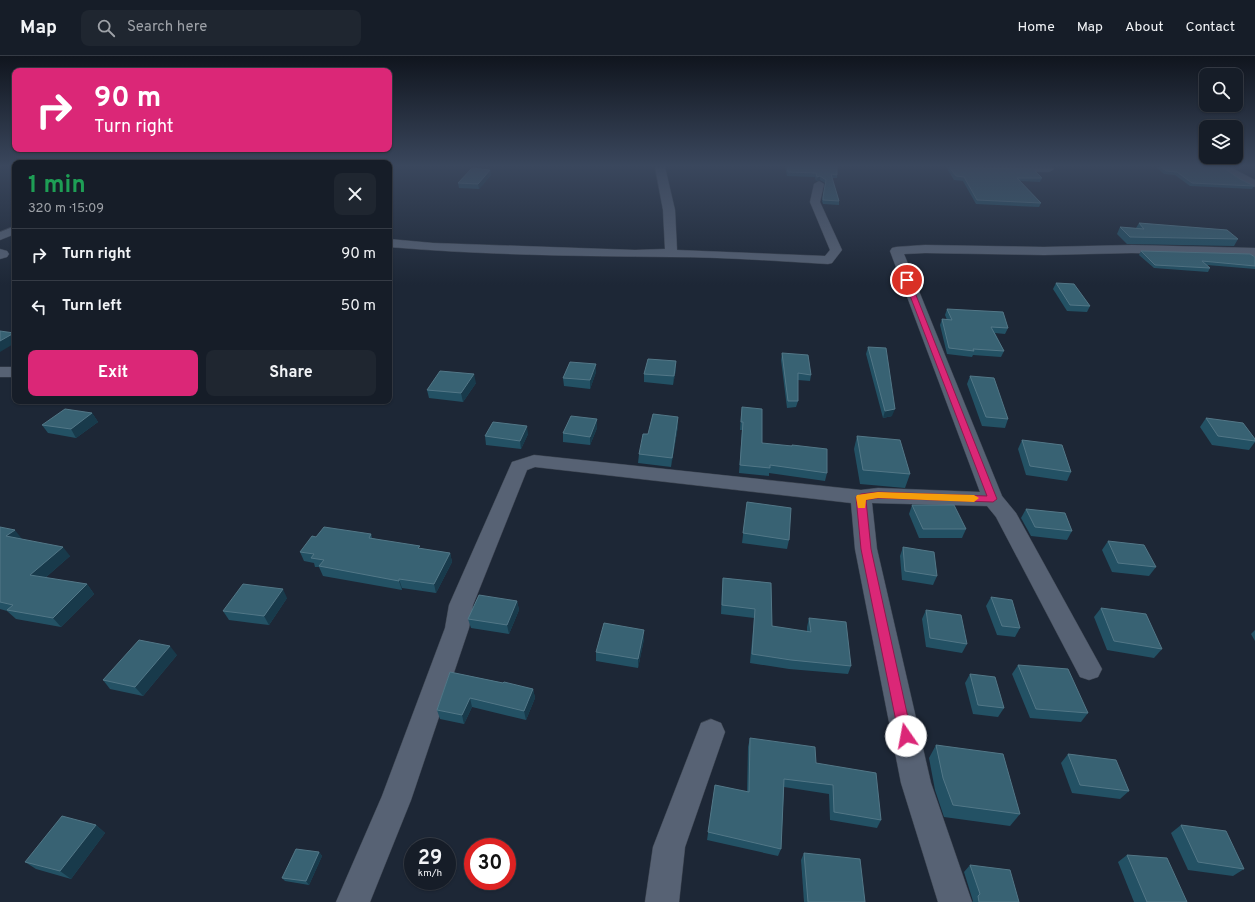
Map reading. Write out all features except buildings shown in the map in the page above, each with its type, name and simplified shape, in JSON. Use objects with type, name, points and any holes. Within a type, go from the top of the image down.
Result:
[{"type":"street","points":[[668,206],[671,253]]},
{"type":"street","points":[[392,243],[457,248],[635,254],[671,253],[828,260],[836,250],[817,206]]},
{"type":"street","points":[[0,236],[12,231]]},
{"type":"street","points":[[1089,669],[1005,512],[993,499],[896,251],[925,249],[1044,251],[1132,249],[1255,252]]},
{"type":"street","points":[[0,372],[12,372]]},
{"type":"street","points":[[353,902],[396,800],[457,628],[461,605],[518,466],[534,461],[861,497],[878,495],[993,499]]},
{"type":"street","points":[[861,497],[866,549],[916,783],[955,902]]},
{"type":"street","points":[[662,902],[670,847],[711,732]]},
{"type":"slow traffic","points":[[862,506],[861,497],[878,495],[974,498]]},
{"type":"route","points":[[906,736],[866,549],[861,497],[878,495],[993,499],[907,280]]}]
